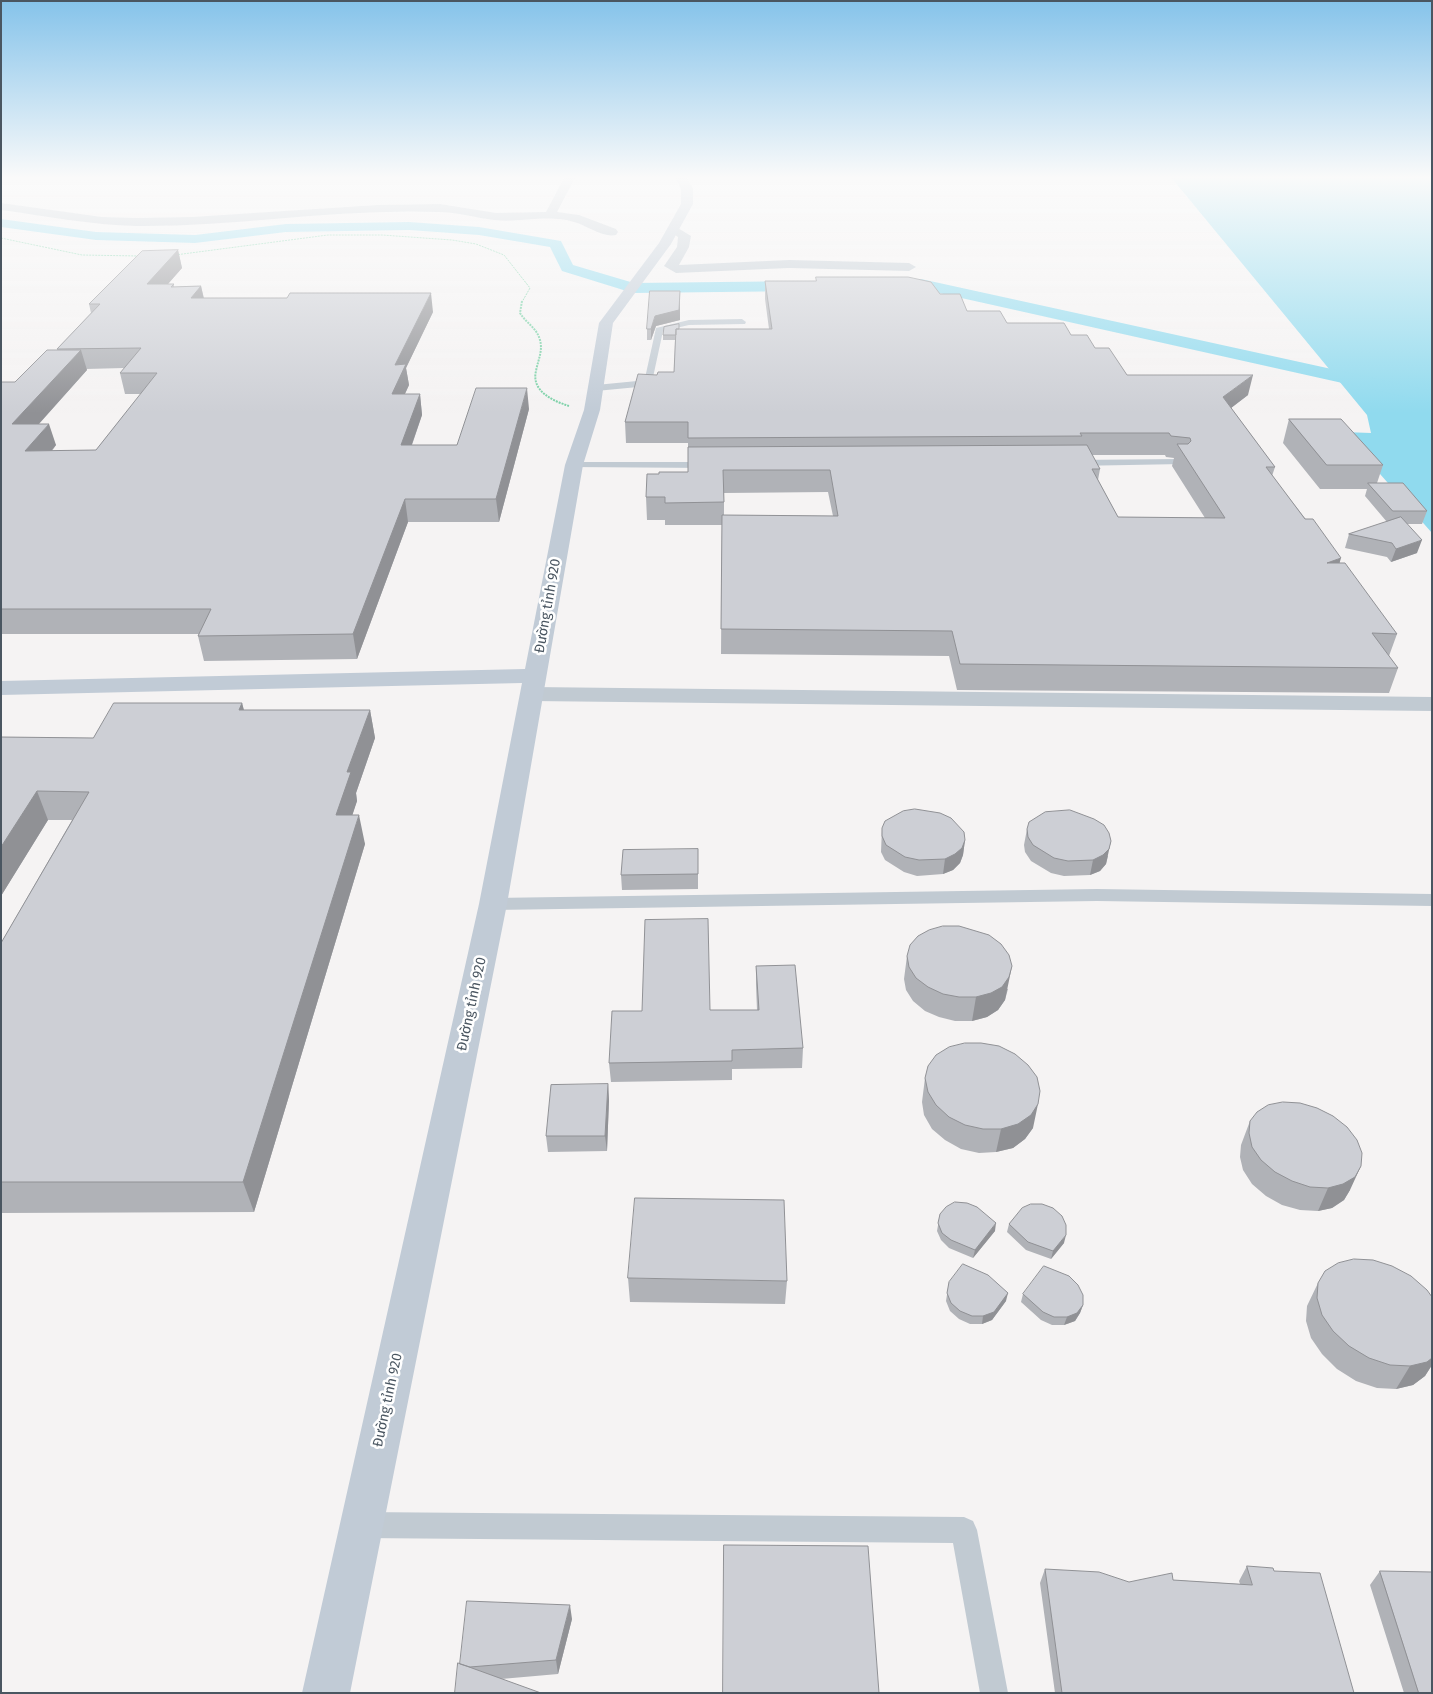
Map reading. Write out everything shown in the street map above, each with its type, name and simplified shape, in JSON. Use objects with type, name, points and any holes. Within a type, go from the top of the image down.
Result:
[{"type":"main road","name":"Đường tỉnh 920","points":[[326,1693],[493,904],[574,465],[594,399],[606,323],[610,314],[656,255]]},
{"type":"main road","points":[[1,688],[534,685]]},
{"type":"street","points":[[677,255],[671,266],[676,269],[716,269],[788,264],[909,267]]},
{"type":"street","points":[[534,685],[1432,704]]},
{"type":"lane","points":[[594,399],[649,380],[659,330],[672,324],[687,322],[742,322]]},
{"type":"lane","points":[[1060,463],[1179,462]]},
{"type":"lane","points":[[574,465],[723,464]]},
{"type":"lane","points":[[493,904],[1097,895],[1432,900]]},
{"type":"lane","points":[[361,1525],[964,1530],[994,1693]]},
{"type":"path","points":[[85,255],[145,256]]},
{"type":"path","points":[[504,255],[530,288],[522,300],[519,311],[521,316],[537,331],[542,345],[542,354],[534,378],[535,385],[554,402],[594,399]]},
{"type":"water","points":[[1235,255],[1432,255],[1432,533],[1343,432],[1371,433],[1367,415]]},
{"type":"building","points":[[138,255],[173,255],[147,284],[174,284],[171,287],[201,286],[191,298],[287,298],[290,293],[431,293],[395,365],[406,364],[392,394],[420,394],[401,445],[457,445],[476,388],[527,388],[496,499],[405,499],[353,634],[198,636],[211,609],[1,609],[1,382],[15,382],[47,350],[81,350],[12,424],[49,424],[25,451],[96,450],[157,373],[120,373],[141,348],[57,349],[100,304],[89,304]]},
{"type":"building","points":[[816,277],[908,277],[931,282],[940,294],[960,294],[967,311],[1000,311],[1007,323],[1064,323],[1071,335],[1087,335],[1095,348],[1109,348],[1127,375],[1253,375],[1223,397],[1275,467],[1266,467],[1305,519],[1313,519],[1341,558],[1327,563],[1345,563],[1397,634],[1372,633],[1398,668],[960,664],[952,631],[721,629],[722,515],[838,516],[830,470],[723,470],[724,502],[665,503],[665,497],[646,497],[647,474],[688,472],[688,447],[1087,445],[1100,469],[1092,469],[1118,517],[1225,518],[1177,444],[1188,444],[1191,441],[1190,438],[1171,436],[1169,433],[1080,433],[1082,436],[688,438],[688,422],[625,422],[638,374],[657,375],[658,372],[674,372],[676,329],[772,329],[765,281],[816,281]]},
{"type":"building","points":[[650,291],[680,291],[679,310],[655,316],[651,329],[647,329]]},
{"type":"building","points":[[679,324],[679,329],[676,329],[676,335],[663,335],[664,327]]},
{"type":"building","points":[[1289,419],[1341,419],[1383,465],[1327,465]]},
{"type":"building","points":[[1368,483],[1403,483],[1427,511],[1393,511]]},
{"type":"building","points":[[1401,517],[1422,540],[1396,549],[1392,543],[1349,534]]},
{"type":"building","points":[[114,703],[242,703],[239,710],[370,710],[347,772],[351,772],[336,815],[359,815],[243,1182],[1,1182],[1,943],[89,792],[37,791],[1,847],[1,737],[93,738]]},
{"type":"building","points":[[915,809],[940,813],[951,818],[964,832],[965,840],[962,848],[945,859],[919,860],[905,857],[886,845],[882,836],[882,828],[885,821],[903,811]]},
{"type":"building","points":[[1070,810],[1104,825],[1111,841],[1109,849],[1103,855],[1093,860],[1068,861],[1054,858],[1033,845],[1028,837],[1027,829],[1029,822],[1045,812]]},
{"type":"building","points":[[698,849],[698,874],[621,875],[623,850]]},
{"type":"building","points":[[708,919],[710,1010],[759,1010],[756,966],[795,965],[803,1048],[732,1050],[732,1061],[609,1063],[612,1011],[642,1011],[645,920]]},
{"type":"building","points":[[943,926],[959,926],[989,935],[1001,944],[1009,955],[1012,966],[1009,977],[1002,987],[991,993],[976,997],[959,997],[943,994],[928,987],[916,978],[909,967],[907,956],[910,945],[918,936]]},
{"type":"building","points":[[965,1043],[999,1046],[1015,1054],[1028,1065],[1037,1077],[1040,1091],[1038,1104],[1031,1115],[1018,1124],[1001,1129],[983,1129],[965,1125],[949,1117],[936,1105],[928,1092],[925,1078],[928,1066],[936,1055],[949,1047]]},
{"type":"building","points":[[608,1084],[605,1136],[546,1136],[551,1085]]},
{"type":"building","points":[[1283,1102],[1300,1103],[1317,1108],[1333,1116],[1347,1127],[1357,1140],[1362,1153],[1361,1166],[1355,1177],[1343,1184],[1328,1188],[1310,1187],[1292,1181],[1275,1172],[1261,1160],[1252,1147],[1249,1133],[1250,1121],[1257,1112],[1268,1105]]},
{"type":"building","points":[[635,1198],[784,1200],[787,1281],[628,1278]]},
{"type":"building","points":[[955,1202],[967,1203],[977,1207],[996,1223],[975,1250],[951,1240],[942,1233],[938,1223],[940,1214],[946,1207]]},
{"type":"building","points":[[1031,1204],[1042,1204],[1053,1208],[1062,1216],[1066,1225],[1066,1235],[1053,1251],[1028,1242],[1009,1224],[1022,1208]]},
{"type":"building","points":[[1354,1259],[1373,1260],[1392,1266],[1411,1276],[1432,1297],[1432,1358],[1427,1362],[1410,1366],[1390,1365],[1369,1358],[1349,1346],[1333,1331],[1322,1315],[1317,1298],[1318,1283],[1325,1271],[1338,1263]]},
{"type":"building","points":[[963,1264],[988,1275],[1008,1293],[994,1312],[983,1316],[972,1316],[960,1311],[951,1303],[947,1293],[949,1282]]},
{"type":"building","points":[[1044,1266],[1069,1276],[1078,1285],[1083,1295],[1083,1305],[1077,1313],[1067,1317],[1054,1317],[1043,1312],[1023,1294]]},
{"type":"building","points":[[724,1545],[868,1546],[879,1693],[723,1693]]},
{"type":"building","points":[[1247,1566],[1273,1568],[1274,1571],[1320,1573],[1354,1693],[1062,1693],[1045,1569],[1099,1572],[1129,1582],[1172,1573],[1173,1580],[1252,1585]]},
{"type":"building","points":[[1380,1571],[1432,1572],[1432,1693],[1419,1693]]},
{"type":"building","points":[[467,1601],[570,1605],[556,1660],[470,1667],[460,1664]]},
{"type":"building","points":[[458,1663],[541,1693],[455,1693]]},
{"type":"waterway","points":[[561,255],[567,268],[633,288],[808,286]]},
{"type":"waterway","points":[[893,285],[921,284],[1432,397]]}]
